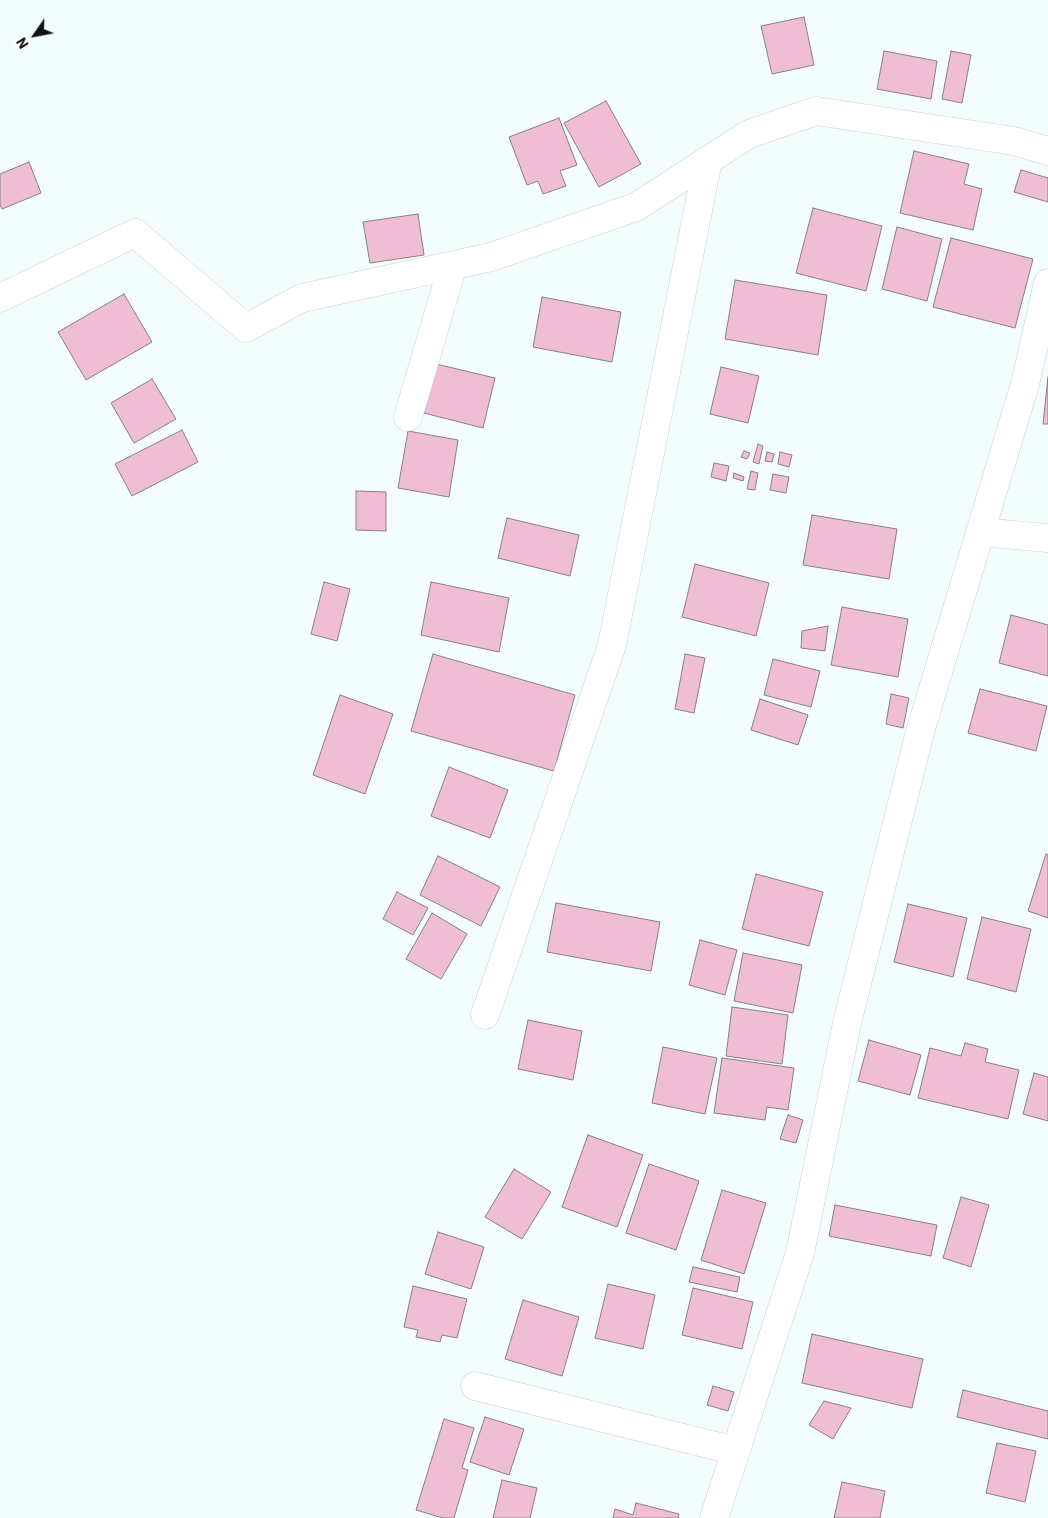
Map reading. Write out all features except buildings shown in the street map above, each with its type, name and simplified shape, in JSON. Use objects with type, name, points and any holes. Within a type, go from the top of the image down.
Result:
[{"type":"street","points":[[0,298],[135,233],[246,328],[302,298],[491,257],[636,207],[749,134],[816,111],[1014,141],[1048,151]]},
{"type":"street","points":[[485,1015],[612,645],[708,160]]},
{"type":"street","points":[[408,417],[453,265]]},
{"type":"street","points":[[714,1518],[800,1253],[847,1023],[920,732],[1025,384],[1046,285],[1048,283]]},
{"type":"street","points":[[980,532],[1048,538]]},
{"type":"street","points":[[475,1386],[736,1451]]}]
